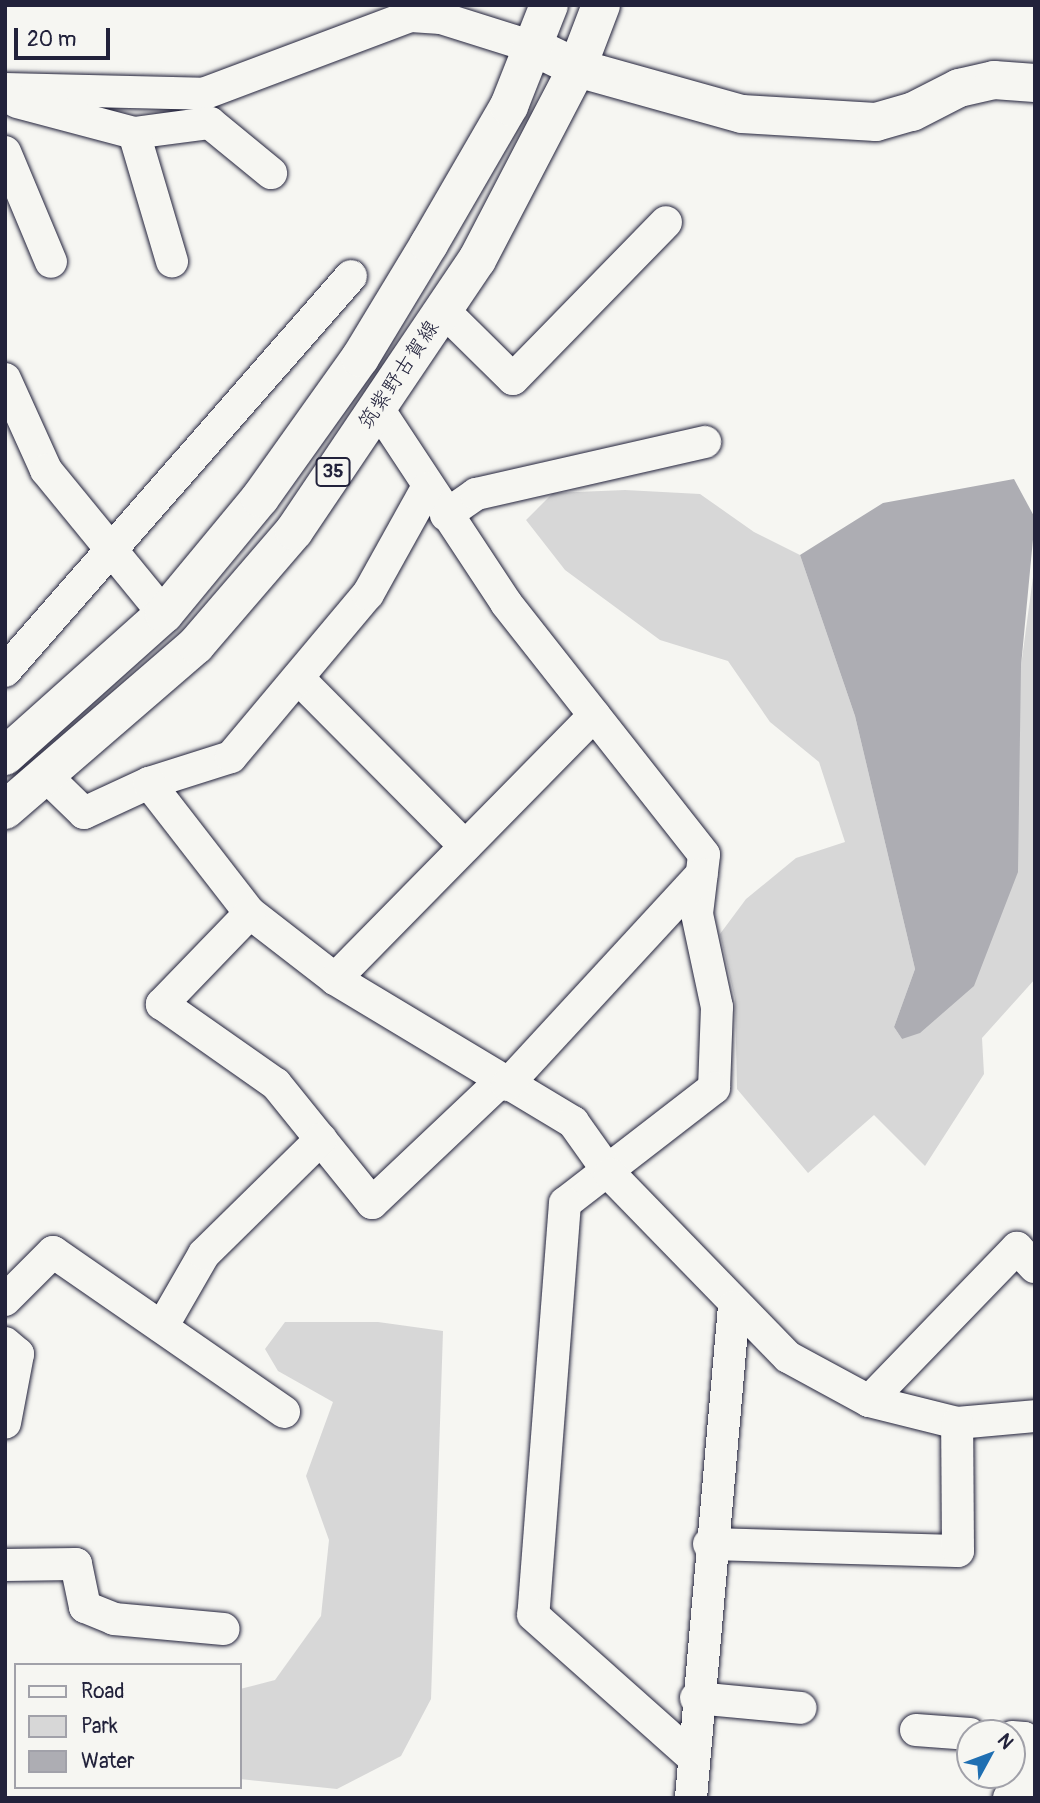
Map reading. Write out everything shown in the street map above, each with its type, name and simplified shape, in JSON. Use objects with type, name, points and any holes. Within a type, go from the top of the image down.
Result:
[{"type":"main road","name":"筑紫野古賀線","points":[[6,754],[164,614],[260,498],[359,358],[509,106],[536,48],[549,5]]},
{"type":"main road","name":"筑紫野古賀線","points":[[5,810],[48,778],[196,645],[294,531],[477,260],[577,68],[601,5]]},
{"type":"main road","points":[[536,48],[577,68],[742,114],[876,122],[912,112],[959,88],[995,80],[1035,83]]},
{"type":"street","points":[[5,89],[203,94],[411,16],[441,18],[536,48]]},
{"type":"street","points":[[5,99],[134,133],[210,123],[271,173]]},
{"type":"street","points":[[134,133],[172,261]]},
{"type":"street","points":[[5,152],[51,262]]},
{"type":"street","points":[[443,310],[513,379],[666,222]]},
{"type":"street","points":[[5,671],[114,552],[351,276]]},
{"type":"street","points":[[5,379],[46,470],[164,614]]},
{"type":"street","points":[[377,407],[446,515],[594,715],[704,855],[697,914],[717,1007],[714,1088],[610,1174],[565,1203],[533,1615],[691,1756]]},
{"type":"street","points":[[446,515],[476,495],[705,442]]},
{"type":"street","points":[[48,778],[84,813],[149,783],[231,757],[368,594],[427,488]]},
{"type":"street","points":[[298,678],[466,846]]},
{"type":"street","points":[[335,979],[594,715]]},
{"type":"street","points":[[149,783],[250,913],[335,979],[504,1083],[573,1122],[610,1174],[734,1307],[788,1357],[869,1401],[957,1423],[1035,1416]]},
{"type":"street","points":[[250,913],[162,1004],[276,1084],[372,1203],[504,1083],[702,874]]},
{"type":"street","points":[[162,1327],[204,1254],[321,1139]]},
{"type":"street","points":[[869,1401],[1017,1248],[1035,1267]]},
{"type":"street","points":[[5,1300],[53,1252],[284,1412]]},
{"type":"street","points":[[691,1798],[691,1756],[709,1544],[734,1307]]},
{"type":"street","points":[[5,1343],[18,1354],[5,1423]]},
{"type":"street","points":[[709,1544],[958,1551],[957,1423]]},
{"type":"street","points":[[5,1565],[76,1564],[85,1607],[114,1619],[224,1629]]},
{"type":"street","points":[[696,1698],[801,1708]]},
{"type":"street","points":[[916,1730],[956,1733]]},
{"type":"street","points":[[1026,1741],[1035,1757]]},
{"type":"street","points":[[1009,1798],[1035,1777]]},
{"type":"green space","points":[[625,490],[700,494],[754,532],[800,555],[855,716],[915,969],[894,1027],[902,1039],[1021,666],[1035,562],[1035,979],[982,1038],[984,1074],[925,1166],[874,1115],[808,1173],[737,1089],[735,999],[720,934],[746,899],[796,858],[845,842],[819,762],[770,722],[728,661],[660,640],[565,570],[526,520],[553,493]]},
{"type":"green space","points":[[285,1322],[378,1322],[443,1331],[431,1699],[401,1756],[337,1789],[242,1779],[242,1688],[275,1680],[321,1616],[329,1540],[306,1476],[333,1402],[278,1371],[265,1349]]},
{"type":"water","points":[[1014,479],[1035,518],[1021,666],[1018,872],[974,986],[920,1033],[902,1039],[894,1027],[915,969],[855,716],[800,555],[883,503]]}]
